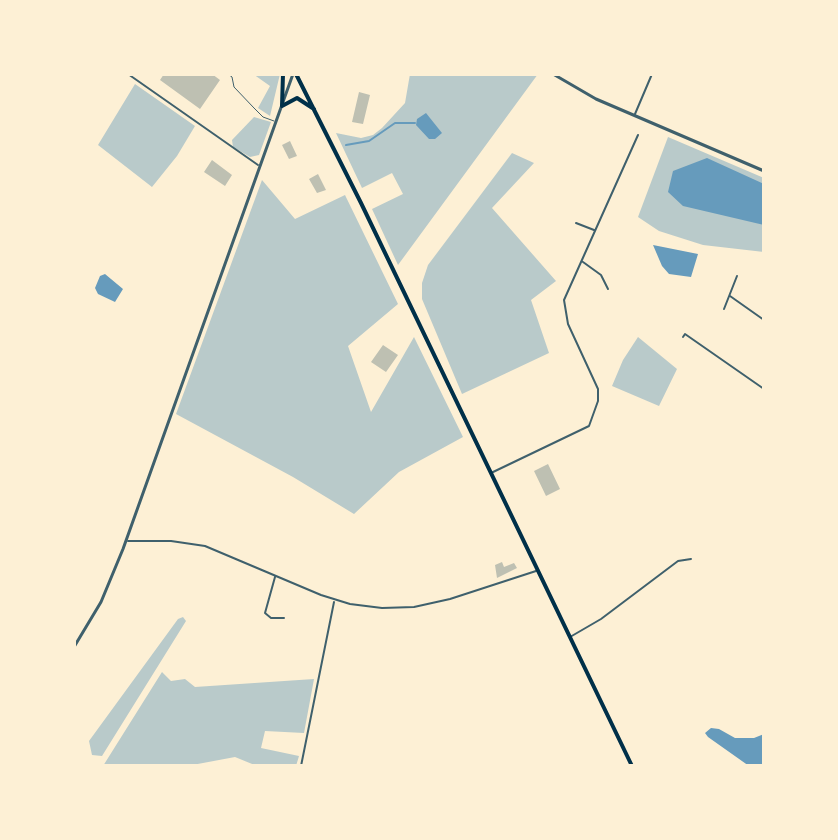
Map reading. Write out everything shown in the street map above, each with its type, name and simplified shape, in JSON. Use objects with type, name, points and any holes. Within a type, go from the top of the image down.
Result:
[{"type":"main road","points":[[283,74],[282,106],[297,98],[315,110]]},
{"type":"main road","points":[[295,74],[632,766]]},
{"type":"street","points":[[128,74],[260,166]]},
{"type":"street","points":[[74,647],[101,602],[126,540],[295,74]]},
{"type":"street","points":[[553,74],[596,99],[764,171]]},
{"type":"street","points":[[634,115],[652,74]]},
{"type":"street","points":[[490,473],[589,426],[598,401],[598,389],[564,312],[564,300],[638,135]]},
{"type":"street","points":[[576,223],[594,230]]},
{"type":"street","points":[[582,261],[601,275],[608,289]]},
{"type":"street","points":[[724,309],[737,276]]},
{"type":"street","points":[[730,296],[764,320]]},
{"type":"street","points":[[683,337],[685,334],[695,340],[764,389]]},
{"type":"street","points":[[126,540],[171,541],[205,546],[335,600],[382,608],[414,607],[450,599],[537,571]]},
{"type":"street","points":[[569,637],[601,619],[678,561],[691,559]]},
{"type":"street","points":[[276,576],[265,613],[271,618],[284,618]]},
{"type":"street","points":[[301,766],[335,600]]},
{"type":"lane","points":[[228,74],[234,87],[261,115],[277,122]]},
{"type":"shaded area","points":[[253,74],[280,74],[270,116],[258,108],[270,86]]},
{"type":"shaded area","points":[[410,74],[538,74],[398,265],[372,209],[403,194],[392,173],[362,188],[336,133],[361,138],[373,135],[382,128],[405,103]]},
{"type":"shaded area","points":[[135,84],[195,126],[177,156],[152,187],[98,145]]},
{"type":"shaded area","points":[[254,117],[271,122],[259,155],[250,157],[233,147],[232,140]]},
{"type":"shaded area","points":[[668,137],[764,178],[764,252],[703,245],[659,231],[638,217]]},
{"type":"shaded area","points":[[512,153],[534,163],[492,208],[556,281],[531,300],[549,353],[462,394],[422,299],[422,283],[428,265]]},
{"type":"shaded area","points":[[262,180],[295,219],[345,195],[398,304],[348,346],[371,412],[414,337],[463,437],[399,472],[354,514],[176,414]]},
{"type":"shaded area","points":[[638,337],[677,369],[659,406],[612,386],[623,360]]},
{"type":"shaded area","points":[[183,617],[186,621],[102,756],[92,755],[89,741],[178,619]]},
{"type":"shaded area","points":[[162,672],[171,681],[185,679],[195,687],[314,679],[304,733],[265,731],[261,748],[299,756],[296,766],[257,766],[235,757],[187,766],[103,766]]},
{"type":"water","points":[[426,113],[442,133],[435,139],[429,139],[416,125],[417,119]]},
{"type":"water","points":[[707,158],[764,184],[764,225],[683,206],[668,192],[673,171]]},
{"type":"water","points":[[653,245],[698,254],[691,277],[669,274]]},
{"type":"water","points":[[105,274],[123,289],[115,302],[98,294],[95,288],[100,276]]},
{"type":"water","points":[[711,728],[735,738],[754,738],[764,734],[764,766],[749,766],[708,737],[705,733]]},
{"type":"building","points":[[164,74],[212,74],[220,80],[200,109],[160,80]]},
{"type":"building","points":[[359,92],[370,95],[363,124],[352,122]]},
{"type":"building","points":[[290,141],[297,156],[289,159],[282,145]]},
{"type":"building","points":[[212,160],[232,175],[225,186],[204,172]]},
{"type":"building","points":[[318,174],[326,190],[317,193],[309,179]]},
{"type":"building","points":[[383,345],[398,355],[386,372],[371,362]]},
{"type":"building","points":[[548,464],[560,489],[546,496],[534,471]]},
{"type":"building","points":[[502,562],[504,567],[514,563],[517,568],[497,578],[495,565]]},
{"type":"waterway","points":[[346,145],[369,141],[395,123],[415,123]]}]
